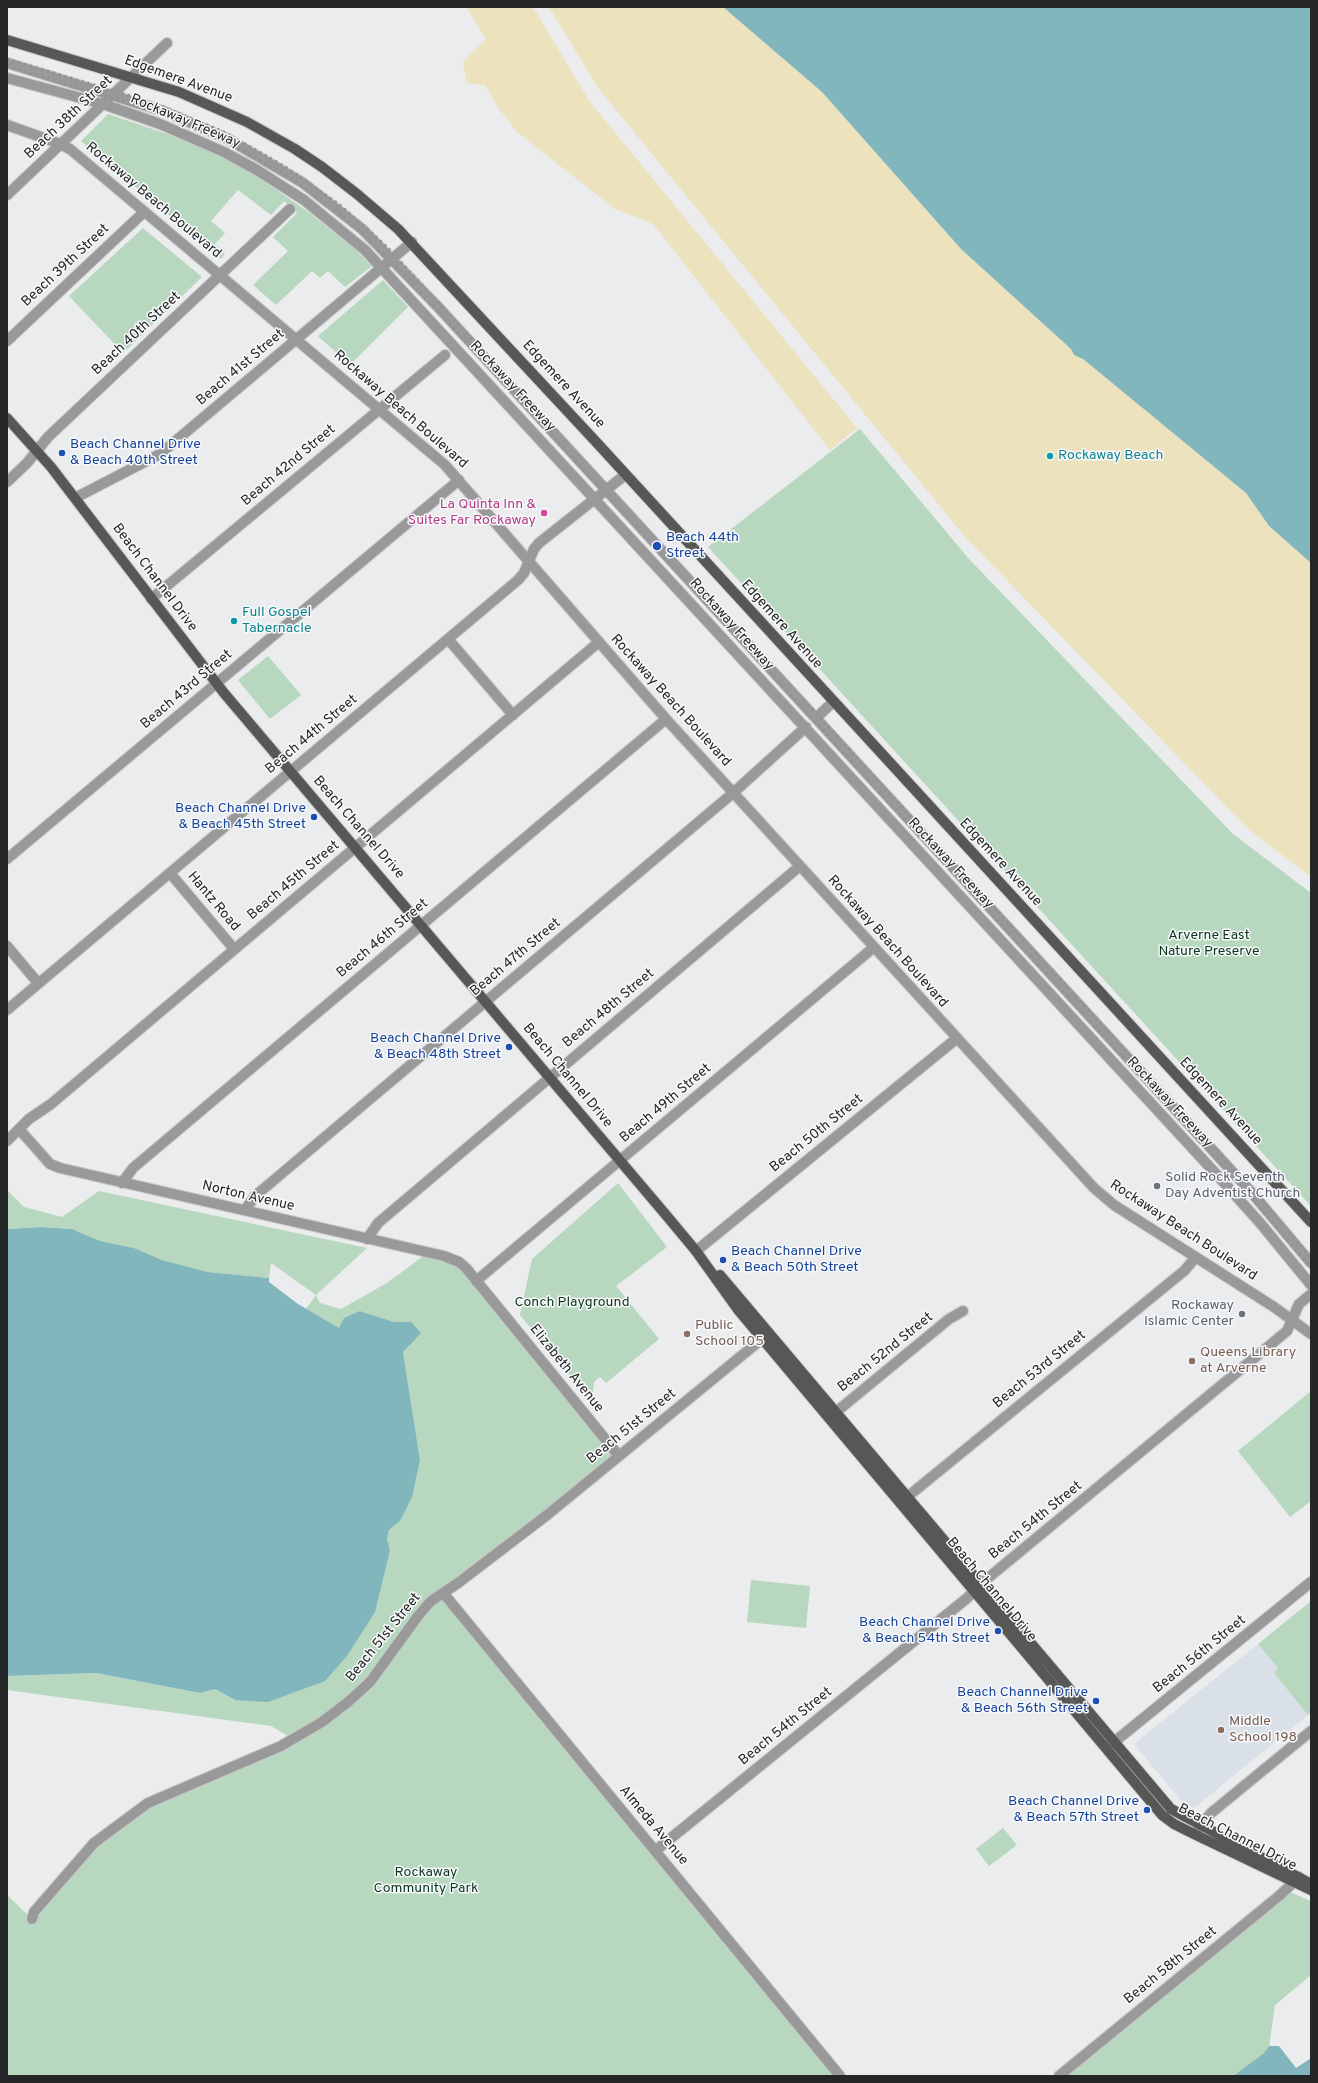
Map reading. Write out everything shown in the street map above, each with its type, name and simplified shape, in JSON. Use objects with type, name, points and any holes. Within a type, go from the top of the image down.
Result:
[{"type":"main road","name":"Edgemere Avenue","points":[[7,40],[133,76],[214,106],[247,122],[296,149],[357,194],[412,242],[1311,1222]]},
{"type":"main road","name":"Beach Channel Drive","points":[[7,418],[38,450],[217,684],[696,1251],[726,1295],[765,1336],[978,1588],[1115,1741],[1171,1809],[1197,1830],[1296,1880],[1311,1890]]},
{"type":"main road","name":"Beach Channel Drive","points":[[978,1588],[1106,1748],[1162,1815],[1174,1824],[1197,1830]]},
{"type":"main road","name":"Beach Channel Drive","points":[[1296,1880],[1311,1884]]},
{"type":"street","name":"Beach 38th Street","points":[[7,195],[167,43]]},
{"type":"street","name":"Rockaway Freeway","points":[[7,63],[113,95],[192,122],[228,138],[270,161],[329,202],[362,229],[393,259],[1252,1193],[1311,1263]]},
{"type":"street","name":"Rockaway Freeway","points":[[7,78],[103,104],[194,138],[257,170],[317,210],[347,234],[383,267],[1229,1188],[1311,1285]]},
{"type":"street","name":"Rockaway Beach Boulevard","points":[[7,125],[61,144],[220,275],[445,465],[666,719],[956,1039],[1098,1192],[1114,1206],[1293,1319],[1311,1334]]},
{"type":"street","name":"Beach 40th Street","points":[[7,482],[38,450],[48,437],[290,209]]},
{"type":"street","name":"Beach 39th Street","points":[[7,341],[144,212]]},
{"type":"street","name":"Beach 41st Street","points":[[75,498],[155,458],[412,242]]},
{"type":"street","name":"Beach 42nd Street","points":[[151,599],[446,355]]},
{"type":"street","name":"Beach 44th Street","points":[[7,1010],[518,580],[524,573],[534,549],[539,543],[625,475]]},
{"type":"street","name":"Beach 43rd Street","points":[[7,859],[459,480]]},
{"type":"street","points":[[448,639],[513,715]]},
{"type":"street","name":"Beach 45th Street","points":[[7,1141],[29,1119],[51,1104],[599,642]]},
{"type":"street","points":[[816,718],[833,702]]},
{"type":"street","name":"Beach 46th Street","points":[[122,1183],[133,1168],[666,719]]},
{"type":"street","name":"Beach 47th Street","points":[[245,1210],[255,1196],[733,793],[806,727]]},
{"type":"street","name":"Beach 48th Street","points":[[367,1239],[378,1223],[800,866]]},
{"type":"street","name":"Hantz Road","points":[[170,873],[234,949]]},
{"type":"street","points":[[7,946],[38,983]]},
{"type":"street","name":"Beach 49th Street","points":[[476,1281],[873,948]]},
{"type":"street","name":"Beach 50th Street","points":[[696,1251],[956,1039]]},
{"type":"street","name":"Norton Avenue","points":[[19,1130],[52,1165],[122,1183],[450,1257],[462,1264],[476,1281]]},
{"type":"street","name":"Beach 53rd Street","points":[[903,1500],[1190,1266],[1196,1257]]},
{"type":"street","name":"Elizabeth Avenue","points":[[476,1281],[619,1456]]},
{"type":"street","name":"Beach 54th Street","points":[[655,1851],[978,1588],[1287,1331],[1299,1304],[1311,1294]]},
{"type":"street","name":"Beach 52nd Street","points":[[832,1416],[949,1320],[963,1311]]},
{"type":"street","name":"Beach 51st Street","points":[[32,1919],[34,1912],[94,1843],[148,1803],[281,1746],[316,1726],[348,1702],[377,1674],[428,1604],[444,1594],[547,1515],[765,1336]]},
{"type":"street","name":"Beach 56th Street","points":[[1106,1748],[1311,1582]]},
{"type":"street","name":"Almeda Avenue","points":[[444,1594],[840,2076]]},
{"type":"street","points":[[1197,1830],[1211,1812],[1311,1731]]},
{"type":"street","name":"Beach 58th Street","points":[[1059,2076],[1296,1880]]},
{"type":"shaded area","name":"Middle School 198","points":[[1258,1644],[1278,1668],[1274,1673],[1308,1715],[1194,1808],[1182,1802],[1134,1744]]},
{"type":"green space","points":[[108,114],[191,142],[252,173],[307,211],[356,250],[372,266],[345,287],[328,271],[320,278],[312,271],[276,305],[253,285],[288,251],[273,237],[297,213],[284,201],[271,215],[238,190],[211,221],[225,233],[215,244],[225,254],[221,259],[81,141]]},
{"type":"green space","points":[[143,228],[202,277],[123,353],[69,296]]},
{"type":"green space","points":[[383,280],[408,307],[350,365],[318,336]]},
{"type":"green space","name":"Arverne East Nature Preserve","points":[[860,429],[969,559],[1233,834],[1311,893],[1311,1206],[708,547]]},
{"type":"green space","points":[[268,656],[301,695],[270,719],[238,680]]},
{"type":"green space","name":"Conch Playground","points":[[618,1183],[667,1247],[616,1286],[659,1339],[606,1383],[600,1377],[594,1382],[593,1392],[588,1397],[520,1315],[532,1259]]},
{"type":"green space","points":[[7,1190],[24,1207],[62,1217],[99,1191],[367,1248],[316,1295],[271,1263],[269,1278],[208,1272],[162,1260],[134,1248],[100,1241],[72,1229],[42,1227],[7,1229]]},
{"type":"green space","name":"Rockaway Community Park","points":[[429,1252],[459,1262],[619,1456],[444,1594],[840,2076],[7,2076],[7,1895],[32,1919],[94,1843],[148,1803],[293,1739],[271,1726],[7,1690],[7,1676],[96,1673],[200,1693],[215,1689],[235,1700],[382,1578],[390,1550],[387,1539],[389,1530],[400,1521],[420,1460],[403,1352],[411,1322],[394,1322],[360,1311],[339,1328],[306,1309],[316,1295],[320,1303],[341,1309],[387,1283]]},
{"type":"green space","points":[[1311,1391],[1311,1501],[1290,1517],[1238,1451]]},
{"type":"green space","points":[[751,1580],[810,1586],[806,1628],[747,1622]]},
{"type":"green space","points":[[1311,1601],[1311,1712],[1308,1715],[1274,1673],[1278,1668],[1258,1644]]},
{"type":"green space","points":[[1003,1828],[1017,1845],[989,1866],[976,1849]]},
{"type":"green space","points":[[1285,1890],[1311,1901],[1311,1975],[1275,2005],[1269,2046],[1264,2053],[1233,2076],[1059,2076]]},
{"type":"sand","points":[[466,7],[533,7],[590,102],[857,428],[830,450],[653,224],[615,209],[517,132],[497,106],[485,85],[467,83],[463,62],[486,39]]},
{"type":"sand","name":"Rockaway Beach","points":[[549,7],[723,7],[822,92],[961,249],[1071,349],[1074,355],[1083,359],[1246,493],[1269,526],[1311,563],[1311,877],[1248,829],[966,538],[598,88]]},
{"type":"water","points":[[723,7],[1311,7],[1311,563],[1269,526],[1246,493],[1083,359],[1074,355],[1071,349],[961,249],[822,92]]},
{"type":"water","points":[[42,1227],[72,1229],[100,1241],[134,1248],[162,1260],[208,1272],[269,1278],[269,1282],[298,1304],[339,1328],[344,1318],[360,1311],[394,1322],[411,1322],[421,1333],[403,1352],[420,1460],[412,1497],[400,1521],[389,1530],[387,1539],[390,1550],[375,1612],[347,1656],[325,1681],[268,1702],[235,1700],[215,1689],[200,1693],[96,1673],[7,1676],[7,1229]]},
{"type":"water","points":[[1269,2046],[1279,2046],[1296,2068],[1311,2058],[1311,2076],[1233,2076],[1264,2053]]},
{"type":"railway","points":[[7,59],[151,102],[224,132],[284,166],[340,205],[387,247],[524,396]]},
{"type":"railway","points":[[7,66],[155,111],[215,135],[291,178],[341,214],[365,236],[413,284],[1166,1104],[1243,1188],[1311,1268]]},
{"type":"railway","points":[[804,700],[1261,1199],[1311,1258]]},
{"type":"place","name":"Beach Channel Drive & Beach 40th Street","points":[[62,453]]},
{"type":"place","name":"Rockaway Beach","points":[[1050,456]]},
{"type":"place","name":"La Quinta Inn & Suites Far Rockaway","points":[[544,513]]},
{"type":"place","name":"Beach 44th Street","points":[[657,546]]},
{"type":"place","name":"Full Gospel Tabernacle","points":[[234,621]]},
{"type":"place","name":"Beach Channel Drive & Beach 45th Street","points":[[314,817]]},
{"type":"place","name":"Beach Channel Drive & Beach 48th Street","points":[[509,1047]]},
{"type":"place","name":"Solid Rock Seventh Day Adventist Church","points":[[1157,1186]]},
{"type":"place","name":"Beach Channel Drive & Beach 50th Street","points":[[723,1260]]},
{"type":"place","name":"Rockaway Islamic Center","points":[[1242,1314]]},
{"type":"place","name":"Public School 105","points":[[687,1334]]},
{"type":"place","name":"Queens Library at Arverne","points":[[1192,1361]]},
{"type":"place","name":"Beach Channel Drive & Beach 54th Street","points":[[998,1631]]},
{"type":"place","name":"Beach Channel Drive & Beach 56th Street","points":[[1096,1701]]},
{"type":"place","name":"Middle School 198","points":[[1221,1730]]},
{"type":"place","name":"Beach Channel Drive & Beach 57th Street","points":[[1147,1810]]}]
